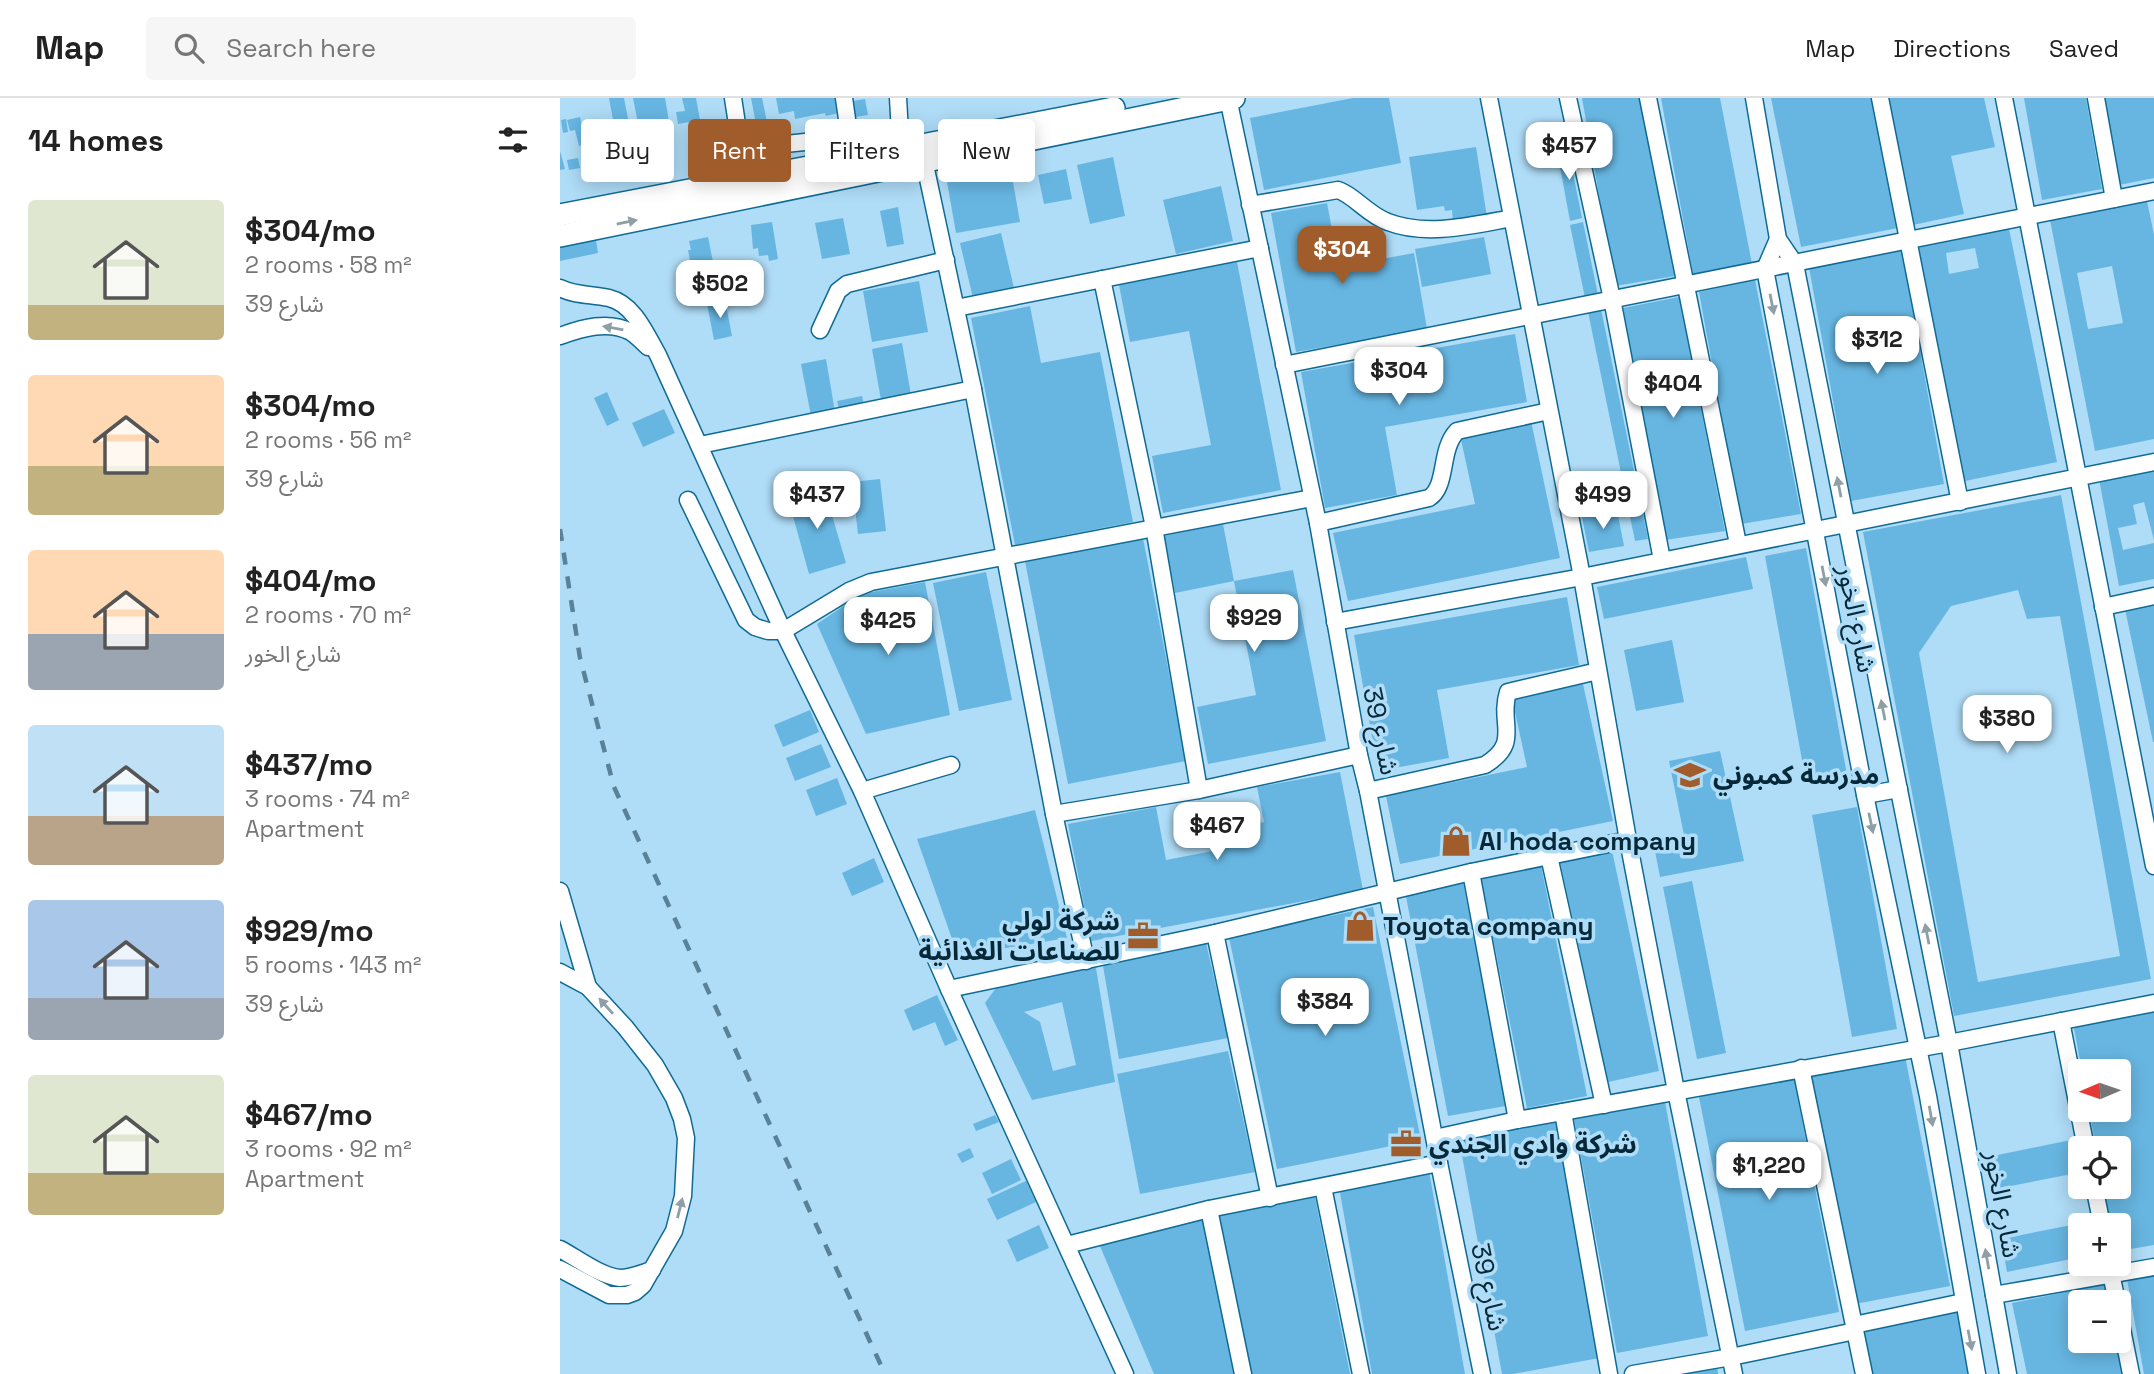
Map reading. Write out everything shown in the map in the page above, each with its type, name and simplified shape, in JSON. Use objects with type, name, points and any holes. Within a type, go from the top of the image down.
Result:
[{"type":"main road","points":[[924,144],[1168,98]]},
{"type":"main road","points":[[924,160],[1231,98]]},
{"type":"main road","points":[[560,215],[805,168]]},
{"type":"main road","points":[[560,236],[819,182]]},
{"type":"street","points":[[733,98],[739,137],[747,146],[757,147],[844,136],[848,126],[844,98]]},
{"type":"street","points":[[898,98],[899,119]]},
{"type":"street","name":"شارع 39","points":[[1231,98],[1250,205],[1318,523],[1359,755],[1388,890],[1438,1163],[1482,1374]]},
{"type":"street","points":[[1489,98],[1582,577],[1676,1091],[1734,1374]]},
{"type":"street","points":[[1568,98],[1612,299],[1662,560]]},
{"type":"street","points":[[1648,98],[1738,544]]},
{"type":"street","name":"شارع الخور","points":[[1754,98],[1778,239],[1795,264],[1949,1043],[2008,1374]]},
{"type":"street","points":[[1880,98],[1960,502]]},
{"type":"street","points":[[2004,98],[2154,866]]},
{"type":"street","points":[[2096,98],[2115,199]]},
{"type":"street","points":[[924,160],[973,389],[1054,814],[1086,961]]},
{"type":"street","points":[[1250,205],[1338,190],[1345,192],[1364,209],[1389,223],[1402,226],[1450,230],[1512,218]]},
{"type":"street","points":[[1283,365],[2154,192]]},
{"type":"street","points":[[1765,269],[1778,239]]},
{"type":"street","points":[[956,308],[1260,248]]},
{"type":"street","points":[[820,330],[838,291],[847,284],[946,260]]},
{"type":"street","name":"شارع الخور","points":[[1765,269],[1865,795],[1918,1049],[1977,1374]]},
{"type":"street","points":[[1102,279],[1154,527],[1199,790]]},
{"type":"street","points":[[560,288],[585,296],[611,298],[623,304],[636,319],[658,355],[783,631],[862,792],[1125,1374]]},
{"type":"street","points":[[560,336],[589,327],[610,326],[630,332],[658,355]]},
{"type":"street","points":[[700,445],[973,389]]},
{"type":"street","points":[[1318,523],[1429,498],[1437,492],[1447,445],[1457,431],[1549,411]]},
{"type":"street","points":[[1335,622],[1582,577],[1815,528],[1960,502],[2154,462]]},
{"type":"street","points":[[688,500],[746,620],[755,627],[768,631],[783,631],[830,602],[871,582],[1312,498]]},
{"type":"street","points":[[2103,607],[2154,596]]},
{"type":"street","points":[[1368,791],[1485,765],[1496,758],[1508,741],[1505,711],[1508,692],[1598,671]]},
{"type":"street","points":[[1054,814],[1199,790],[1359,755]]},
{"type":"street","points":[[862,792],[951,765]]},
{"type":"street","points":[[1865,795],[1899,789]]},
{"type":"street","points":[[949,989],[1215,933],[1388,890],[1628,840]]},
{"type":"street","points":[[1549,856],[1604,1105]]},
{"type":"street","points":[[1471,872],[1517,1120]]},
{"type":"street","points":[[560,891],[588,987]]},
{"type":"street","points":[[1215,933],[1270,1198]]},
{"type":"street","points":[[560,972],[588,987],[655,1065],[674,1098],[686,1138],[683,1196],[674,1231],[643,1285],[635,1292],[616,1296],[560,1269]]},
{"type":"street","points":[[1435,1138],[1517,1120],[1918,1049],[2154,1003]]},
{"type":"street","points":[[2061,1021],[2084,1136]]},
{"type":"street","points":[[1801,1069],[1864,1374]]},
{"type":"street","points":[[1563,1112],[1609,1374]]},
{"type":"street","points":[[1067,1245],[1209,1209],[1438,1163]]},
{"type":"street","points":[[1324,1187],[1361,1374]]},
{"type":"street","points":[[1209,1209],[1243,1374]]},
{"type":"street","points":[[560,1249],[619,1278],[633,1277],[652,1270]]},
{"type":"street","points":[[2131,1268],[2154,1267]]},
{"type":"street","points":[[1994,1295],[2079,1276]]},
{"type":"street","points":[[1633,1374],[1731,1357],[1963,1302]]},
{"type":"street","points":[[2127,1353],[2131,1374]]},
{"type":"building","points":[[609,98],[624,98],[628,119],[613,119]]},
{"type":"building","points":[[633,98],[665,98],[669,119],[637,119]]},
{"type":"building","points":[[682,98],[696,98],[700,119],[688,119],[688,122],[678,124],[676,112],[685,111]]},
{"type":"building","points":[[751,98],[762,98],[766,119],[755,119]]},
{"type":"building","points":[[776,98],[835,98],[838,113],[795,119],[794,111],[779,114]]},
{"type":"building","points":[[1353,98],[1389,98],[1401,163],[1264,190],[1250,118]]},
{"type":"building","points":[[1582,98],[1640,98],[1675,276],[1615,286]]},
{"type":"building","points":[[1661,98],[1720,98],[1752,264],[1693,274]]},
{"type":"building","points":[[1771,98],[1873,98],[1898,228],[1801,247]]},
{"type":"building","points":[[1886,98],[1984,98],[1995,147],[1951,156],[1964,214],[1913,225]]},
{"type":"building","points":[[2024,98],[2086,98],[2102,189],[2042,200]]},
{"type":"building","points":[[2103,98],[2154,98],[2154,178],[2119,185]]},
{"type":"building","points":[[865,99],[868,115],[855,117],[853,101]]},
{"type":"building","points":[[580,117],[581,145],[575,130],[570,131],[567,120]]},
{"type":"building","points":[[566,119],[568,132],[563,133],[561,120]]},
{"type":"building","points":[[1567,143],[1582,218],[1570,221],[1556,145]]},
{"type":"building","points":[[1476,147],[1487,217],[1453,222],[1452,210],[1445,211],[1444,206],[1417,210],[1409,157]]},
{"type":"building","points":[[560,151],[565,169],[560,170]]},
{"type":"building","points":[[1113,157],[1125,216],[1090,224],[1077,165]]},
{"type":"building","points":[[578,158],[580,168],[569,170],[567,160]]},
{"type":"building","points":[[1066,169],[1072,199],[1044,204],[1038,175]]},
{"type":"building","points":[[947,182],[1013,182],[1020,222],[956,233]]},
{"type":"building","points":[[1221,186],[1233,241],[1176,254],[1163,200]]},
{"type":"building","points":[[2147,201],[2154,235],[2154,439],[2095,451],[2050,220]],"holes":[[[2112,266],[2123,323],[2088,329],[2077,273]]]},
{"type":"building","points":[[1327,203],[1339,267],[1414,253],[1427,329],[1296,352],[1271,213]]},
{"type":"building","points":[[898,207],[904,244],[887,247],[880,211]]},
{"type":"building","points":[[843,218],[850,254],[822,259],[815,223]]},
{"type":"building","points":[[772,222],[778,259],[769,261],[768,255],[759,256],[758,248],[753,249],[751,225]]},
{"type":"building","points":[[1583,222],[1598,295],[1585,298],[1570,225]]},
{"type":"building","points":[[2009,229],[2057,462],[1965,481],[1917,248]],"holes":[[[1975,248],[1979,268],[1949,274],[1946,253]]]},
{"type":"building","points":[[1001,233],[1014,288],[973,298],[960,243]]},
{"type":"building","points":[[708,237],[715,272],[707,274],[705,267],[696,269],[694,260],[690,261],[688,250],[691,250],[689,241]]},
{"type":"building","points":[[1484,237],[1491,274],[1422,287],[1415,249]]},
{"type":"building","points":[[596,240],[598,253],[560,261],[560,247]]},
{"type":"building","points":[[1902,250],[1944,484],[1851,501],[1809,267]]},
{"type":"building","points":[[1237,262],[1281,490],[1163,513],[1152,456],[1211,445],[1189,331],[1130,342],[1119,285]]},
{"type":"building","points":[[1755,280],[1801,514],[1741,524],[1699,292]]},
{"type":"building","points":[[919,281],[928,332],[872,342],[863,291]]},
{"type":"building","points":[[1679,297],[1725,531],[1665,540],[1623,308]]},
{"type":"building","points":[[725,300],[732,336],[714,340],[707,304]]},
{"type":"building","points":[[1600,304],[1648,539],[1635,541],[1587,307]]},
{"type":"building","points":[[1030,306],[1041,363],[1100,352],[1133,522],[1015,545],[971,318]]},
{"type":"building","points":[[1515,334],[1527,402],[1385,427],[1397,495],[1325,508],[1301,372]]},
{"type":"building","points":[[902,343],[911,395],[881,400],[872,349]]},
{"type":"building","points":[[826,359],[835,412],[811,416],[801,364]]},
{"type":"building","points":[[607,392],[619,420],[607,426],[594,398]]},
{"type":"building","points":[[862,396],[865,409],[840,414],[837,401]]},
{"type":"building","points":[[664,409],[675,433],[643,447],[632,423]]},
{"type":"building","points":[[1531,421],[1560,558],[1348,601],[1333,533],[1475,504],[1460,435]]},
{"type":"building","points":[[2154,468],[2154,540],[2144,502],[2133,505],[2137,524],[2118,528],[2123,550],[2154,543],[2154,579],[2119,586],[2099,479]]},
{"type":"building","points":[[880,479],[886,531],[858,534],[852,482]]},
{"type":"building","points":[[824,488],[846,563],[809,574],[788,498]]},
{"type":"building","points":[[2061,495],[2151,979],[1954,1016],[1863,532]],"holes":[[[2018,590],[2027,619],[2060,616],[2120,956],[1978,982],[1919,653],[1951,606]]]},
{"type":"building","points":[[1617,510],[1624,546],[1589,552],[1582,517]]},
{"type":"building","points":[[1223,524],[1234,581],[1175,593],[1164,536]]},
{"type":"building","points":[[1142,533],[1186,761],[1068,784],[1024,556]]},
{"type":"building","points":[[1806,548],[1847,775],[1806,782],[1765,556]]},
{"type":"building","points":[[1746,557],[1753,589],[1604,619],[1597,587]]},
{"type":"building","points":[[1293,570],[1326,741],[1208,764],[1197,707],[1256,695],[1234,581]]},
{"type":"building","points":[[986,572],[1012,700],[959,711],[933,583]]},
{"type":"building","points":[[925,582],[950,715],[866,734],[817,624],[861,594]]},
{"type":"building","points":[[1567,597],[1579,665],[1437,690],[1449,758],[1378,771],[1354,635]]},
{"type":"building","points":[[2154,603],[2154,742],[2153,742],[2125,609]]},
{"type":"building","points":[[1672,640],[1684,702],[1636,711],[1624,650]]},
{"type":"building","points":[[1583,684],[1613,821],[1400,864],[1386,796],[1527,767],[1512,698]]},
{"type":"building","points":[[810,710],[819,732],[783,747],[774,725]]},
{"type":"building","points":[[821,744],[831,767],[795,781],[786,758]]},
{"type":"building","points":[[1720,751],[1744,861],[1660,877],[1654,846],[1685,840],[1669,761]]},
{"type":"building","points":[[1340,772],[1363,890],[1091,941],[1068,824],[1156,807],[1166,860],[1223,849],[1220,831],[1264,822],[1257,787]]},
{"type":"building","points":[[837,778],[847,804],[816,816],[806,790]]},
{"type":"building","points":[[1857,807],[1897,1029],[1852,1037],[1812,815]]},
{"type":"building","points":[[1035,810],[1067,938],[958,956],[917,839]]},
{"type":"building","points":[[1611,846],[1659,1071],[1608,1082],[1559,857]]},
{"type":"building","points":[[874,858],[884,882],[852,896],[842,873]]},
{"type":"building","points":[[1541,865],[1587,1096],[1527,1108],[1481,878]]},
{"type":"building","points":[[1462,876],[1506,1106],[1448,1116],[1404,886]]},
{"type":"building","points":[[1692,881],[1726,1053],[1697,1059],[1663,887]]},
{"type":"building","points":[[1373,907],[1421,1140],[1277,1169],[1229,937]]},
{"type":"building","points":[[1206,943],[1228,1038],[1119,1059],[1102,960]]},
{"type":"building","points":[[1095,962],[1115,1082],[1032,1100],[985,1003],[1001,981]],"holes":[[[1062,1002],[1076,1065],[1053,1071],[1040,1022],[1024,1012]]]},
{"type":"building","points":[[937,995],[958,1040],[945,1046],[935,1022],[913,1031],[904,1010]]},
{"type":"building","points":[[2154,1007],[2154,1245],[2131,1249],[2131,1213],[2108,1213],[2105,1199],[2131,1199],[2131,1136],[2094,1136],[2091,1122],[2132,1122],[2132,1059],[2080,1059],[2073,1023]]},
{"type":"building","points":[[1228,1051],[1255,1172],[1140,1194],[1117,1074]]},
{"type":"building","points":[[1905,1056],[1950,1286],[1855,1304],[1810,1075]]},
{"type":"building","points":[[1793,1074],[1839,1312],[1745,1331],[1698,1092]]},
{"type":"building","points":[[1665,1102],[1708,1336],[1617,1353],[1574,1119]]},
{"type":"building","points":[[995,1115],[999,1122],[976,1131],[973,1124]]},
{"type":"building","points":[[1556,1121],[1599,1358],[1502,1374],[1459,1139]]},
{"type":"building","points":[[2068,1141],[2068,1175],[1995,1189],[1988,1157]]},
{"type":"building","points":[[970,1148],[974,1157],[962,1163],[957,1154]]},
{"type":"building","points":[[1011,1159],[1021,1180],[992,1194],[982,1173]]},
{"type":"building","points":[[1429,1171],[1465,1374],[1372,1374],[1339,1187]]},
{"type":"building","points":[[1026,1181],[1036,1202],[997,1220],[987,1199]]},
{"type":"building","points":[[1314,1192],[1350,1374],[1251,1374],[1218,1211]]},
{"type":"building","points":[[1203,1213],[1234,1374],[1154,1374],[1097,1239]]},
{"type":"building","points":[[1039,1225],[1049,1248],[1017,1262],[1007,1240]]},
{"type":"building","points":[[2068,1226],[2068,1260],[2007,1272],[2001,1239]]},
{"type":"building","points":[[2154,1274],[2154,1374],[2144,1374],[2127,1279]]},
{"type":"building","points":[[2105,1284],[2106,1290],[2076,1290]]},
{"type":"building","points":[[2068,1292],[2068,1353],[2120,1353],[2124,1374],[2027,1374],[2012,1303]]},
{"type":"building","points":[[1957,1306],[1970,1374],[1868,1374],[1859,1326]]},
{"type":"building","points":[[1717,1364],[1718,1374],[1669,1374]]},
{"type":"railway","points":[[560,529],[580,658],[614,787],[885,1374]]},
{"type":"place","name":"مدرسة كمبوني","points":[[1690,775]]},
{"type":"place","name":"Al hoda company","points":[[1456,841]]},
{"type":"place","name":"Toyota company","points":[[1360,926]]},
{"type":"place","name":"شركة لولي للصناعات الغذائية","points":[[1143,936]]},
{"type":"place","name":"شركة وادي الجندي","points":[[1406,1144]]}]
